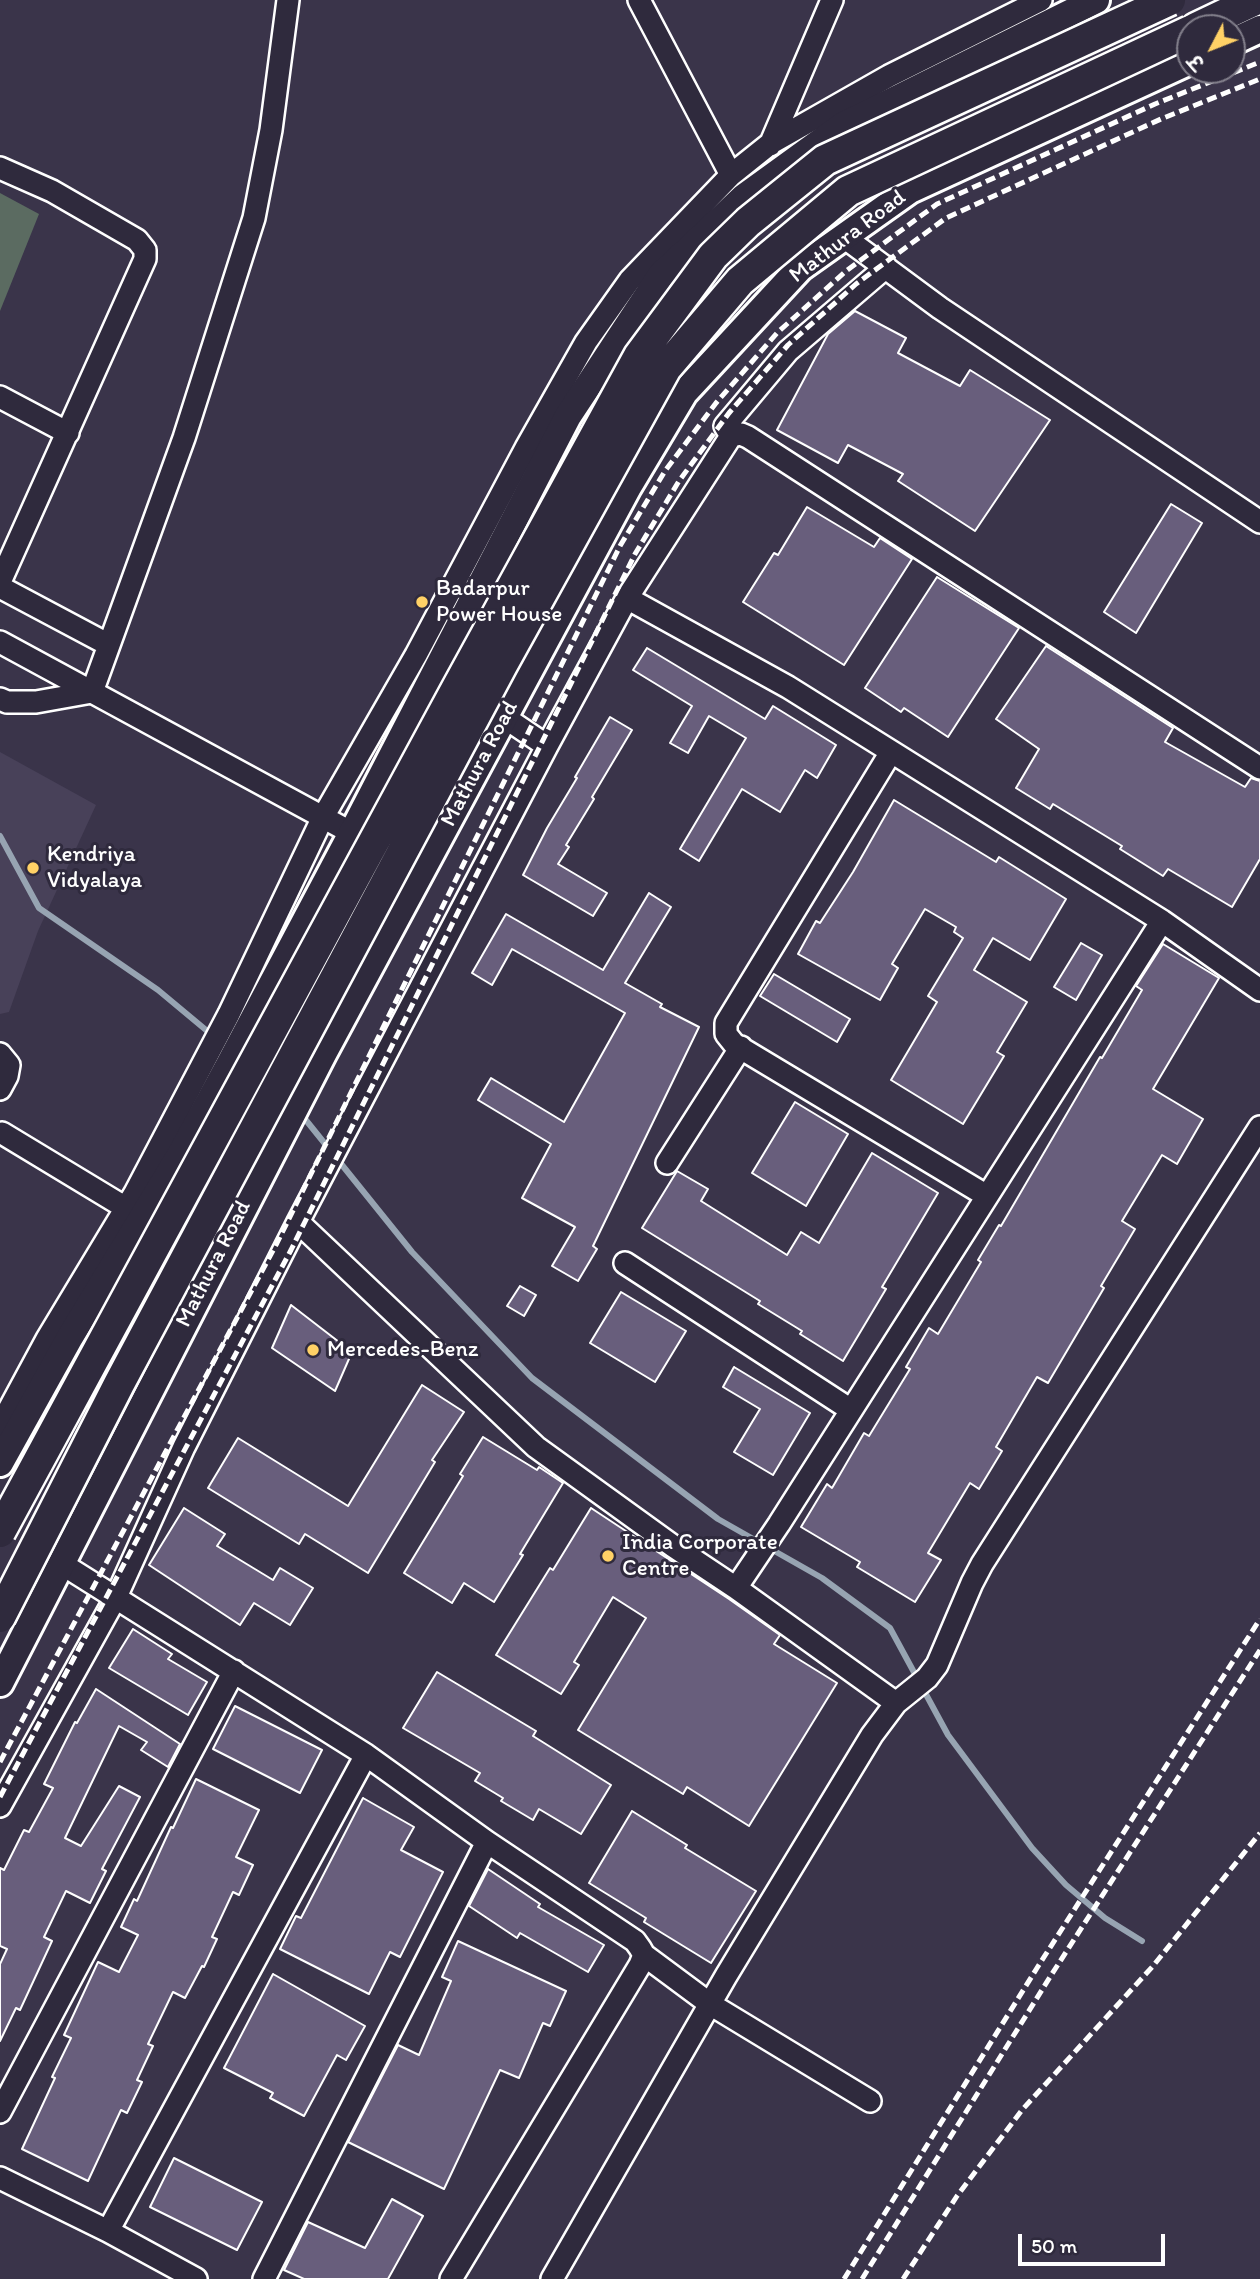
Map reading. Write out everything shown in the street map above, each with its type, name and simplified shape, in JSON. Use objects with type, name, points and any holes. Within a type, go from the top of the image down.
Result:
[{"type":"highway","points":[[0,1532],[639,356],[713,256],[748,222],[825,160],[1170,0]]},
{"type":"highway","points":[[1226,14],[1255,0]]},
{"type":"highway","name":"Mathura Road","points":[[0,1617],[119,1384],[497,674],[666,368],[740,281],[848,191],[1176,38]]},
{"type":"main road","points":[[0,1463],[70,1336],[180,1155],[225,1056],[304,922],[352,833],[427,661],[568,416],[661,275],[756,187],[842,126],[1096,0]]},
{"type":"main road","name":"Mathura Road","points":[[0,1683],[295,1107],[628,488],[684,393],[800,268],[910,190],[1176,67]]},
{"type":"main road","points":[[427,661],[504,718]]},
{"type":"main road","points":[[304,922],[372,964]]},
{"type":"street","points":[[92,692],[184,438],[254,218],[271,131],[288,0]]},
{"type":"street","points":[[639,0],[731,175]]},
{"type":"street","points":[[756,187],[771,143],[832,0]]},
{"type":"street","points":[[0,1426],[47,1339],[126,1208],[225,1056],[229,1013],[323,817],[427,661],[520,459],[586,342],[630,280],[731,175],[771,143],[889,76],[1041,0]]},
{"type":"street","points":[[0,168],[52,191],[137,240],[145,250],[141,271],[0,585],[109,645]]},
{"type":"street","points":[[844,237],[940,308],[1260,522]]},
{"type":"street","points":[[731,436],[725,426],[788,351],[886,267]]},
{"type":"street","points":[[0,397],[68,433]]},
{"type":"street","points":[[0,1806],[116,1597],[184,1447],[334,1150],[547,746],[627,598],[731,436],[741,434],[782,458],[1260,768]]},
{"type":"street","points":[[627,598],[762,672],[1162,921],[1260,990]]},
{"type":"street","points":[[0,642],[352,833]]},
{"type":"street","points":[[0,699],[7,702],[36,702],[92,692]]},
{"type":"street","points":[[504,718],[547,746]]},
{"type":"street","points":[[891,752],[726,1023],[726,1034],[741,1047],[987,1196]]},
{"type":"street","points":[[741,1581],[1162,921]]},
{"type":"street","points":[[667,1163],[741,1047]]},
{"type":"street","points":[[0,1054],[9,1065],[0,1089]]},
{"type":"street","points":[[552,2279],[710,2004],[872,1735],[896,1703],[921,1682],[943,1655],[982,1564],[1260,1127]]},
{"type":"street","points":[[2,1133],[126,1208]]},
{"type":"street","points":[[298,1222],[536,1447],[673,1546],[741,1581],[896,1703]]},
{"type":"street","points":[[625,1263],[851,1410]]},
{"type":"street","points":[[62,1564],[366,1755],[487,1842],[635,1941],[644,1955],[710,2004],[870,2101]]},
{"type":"street","points":[[0,2112],[234,1671]]},
{"type":"street","points":[[108,2231],[366,1755]]},
{"type":"street","points":[[264,2279],[487,1842]]},
{"type":"street","points":[[451,2279],[644,1955]]},
{"type":"street","points":[[0,2178],[108,2231],[196,2279]]},
{"type":"shaded area","name":"Kendriya Vidyalaya","points":[[0,752],[96,805],[38,931],[9,1012],[0,1014]]},
{"type":"green space","points":[[0,193],[39,214],[0,311]]},
{"type":"building","points":[[855,311],[906,338],[898,353],[960,386],[970,370],[1050,420],[975,531],[898,481],[903,474],[848,445],[838,463],[777,430],[828,334]]},
{"type":"building","points":[[1171,504],[1202,523],[1136,633],[1104,612]]},
{"type":"building","points":[[807,507],[874,547],[880,538],[912,559],[844,665],[743,602],[774,553],[778,555]]},
{"type":"building","points":[[937,577],[1019,628],[948,737],[904,708],[901,712],[865,688]]},
{"type":"building","points":[[1046,646],[1173,728],[1165,742],[1245,787],[1251,778],[1260,781],[1260,859],[1232,907],[1168,869],[1163,876],[1120,849],[1122,846],[1053,804],[1050,809],[1016,788],[1039,749],[996,719]]},
{"type":"building","points":[[647,648],[765,719],[773,706],[836,745],[817,778],[805,770],[780,812],[742,789],[699,861],[680,849],[746,738],[709,716],[688,753],[670,743],[692,706],[633,670]]},
{"type":"building","points":[[610,717],[632,730],[592,797],[594,799],[566,845],[569,847],[558,864],[607,893],[593,916],[523,875]]},
{"type":"building","points":[[894,800],[996,862],[999,857],[1066,899],[1030,960],[993,938],[974,970],[1027,1002],[997,1052],[1004,1056],[963,1124],[891,1080],[937,1002],[928,996],[963,938],[954,932],[956,927],[925,909],[892,964],[898,968],[880,1000],[798,954],[816,921],[820,923],[853,872]]},
{"type":"building","points":[[649,893],[671,907],[625,983],[662,1004],[660,1007],[699,1027],[593,1246],[597,1249],[578,1281],[552,1266],[575,1227],[522,1198],[551,1144],[478,1100],[491,1078],[564,1122],[625,1013],[512,949],[492,985],[472,973],[506,914],[603,970]]},
{"type":"building","points":[[1081,943],[1102,955],[1076,1000],[1054,987]]},
{"type":"building","points":[[1163,944],[1219,978],[1153,1089],[1203,1119],[1177,1164],[1162,1155],[1122,1221],[1135,1229],[1101,1286],[1104,1288],[1048,1383],[1037,1377],[996,1447],[1002,1451],[979,1489],[970,1483],[928,1553],[941,1560],[915,1602],[857,1567],[860,1562],[801,1527],[827,1484],[832,1488],[864,1433],[869,1436],[910,1369],[906,1367],[929,1328],[938,1334],[981,1262],[978,1260],[1142,990],[1136,986]]},
{"type":"building","points":[[774,974],[850,1019],[837,1042],[760,996]]},
{"type":"building","points":[[795,1102],[848,1134],[806,1206],[752,1173]]},
{"type":"building","points":[[872,1153],[938,1193],[882,1287],[886,1289],[843,1361],[758,1304],[760,1301],[642,1228],[677,1171],[708,1189],[701,1201],[787,1255],[801,1232],[819,1243]]},
{"type":"building","points":[[520,1286],[536,1295],[524,1316],[507,1306]]},
{"type":"building","points":[[621,1292],[686,1331],[655,1382],[590,1343]]},
{"type":"building","name":"Mercedes-Benz","points":[[291,1305],[352,1352],[335,1391],[272,1348]]},
{"type":"building","points":[[734,1367],[810,1413],[773,1475],[734,1452],[760,1409],[723,1387]]},
{"type":"building","points":[[422,1385],[464,1412],[432,1460],[435,1462],[368,1573],[305,1534],[299,1544],[208,1488],[238,1438],[348,1506]]},
{"type":"building","points":[[483,1437],[563,1483],[494,1602],[464,1583],[452,1603],[404,1573],[463,1476],[460,1474]]},
{"type":"building","points":[[184,1508],[225,1534],[217,1546],[273,1580],[280,1568],[313,1588],[290,1625],[254,1603],[240,1625],[149,1565]]},
{"type":"building","points":[[591,1508],[780,1635],[774,1644],[837,1683],[749,1826],[687,1787],[683,1794],[578,1730],[646,1618],[613,1597],[574,1662],[579,1665],[561,1694],[496,1655]]},
{"type":"building","points":[[133,1629],[172,1654],[168,1659],[207,1682],[188,1715],[109,1668]]},
{"type":"building","points":[[437,1672],[536,1731],[533,1736],[611,1785],[581,1834],[539,1809],[533,1820],[501,1801],[503,1798],[475,1781],[480,1773],[403,1728]]},
{"type":"building","points":[[96,1689],[180,1744],[168,1767],[141,1750],[147,1742],[119,1726],[65,1838],[81,1846],[119,1786],[140,1797],[102,1869],[106,1871],[90,1903],[66,1891],[44,1937],[52,1941],[20,2010],[16,2008],[0,2041],[0,1964],[7,1949],[0,1946],[0,1868],[4,1870],[24,1830],[29,1832],[53,1788],[44,1784],[75,1722],[77,1723]]},
{"type":"building","points":[[235,1706],[322,1750],[300,1793],[213,1749]]},
{"type":"building","points":[[196,1779],[259,1810],[236,1857],[253,1865],[239,1895],[233,1892],[212,1937],[217,1939],[185,1998],[173,1992],[148,2044],[153,2046],[137,2080],[142,2082],[127,2113],[121,2110],[88,2181],[22,2149],[71,2038],[64,2035],[98,1962],[119,1972],[138,1935],[121,1927],[134,1899],[137,1901]]},
{"type":"building","points":[[363,1798],[414,1827],[401,1850],[443,1872],[400,1957],[390,1952],[369,1994],[280,1949],[296,1916],[301,1918]]},
{"type":"building","points":[[632,1811],[687,1845],[685,1848],[756,1891],[711,1963],[644,1922],[646,1918],[589,1883]]},
{"type":"building","points":[[488,1869],[540,1904],[538,1907],[604,1945],[588,1972],[520,1933],[517,1938],[469,1906]]},
{"type":"building","points":[[458,1941],[566,1991],[550,2026],[543,2023],[519,2078],[500,2070],[444,2189],[348,2142],[398,2045],[419,2055],[451,1981],[442,1977]]},
{"type":"building","points":[[273,1974],[365,2026],[346,2060],[337,2055],[304,2116],[270,2098],[273,2093],[224,2068]]},
{"type":"building","points":[[174,2158],[262,2202],[237,2250],[150,2207]]},
{"type":"building","points":[[392,2199],[423,2216],[388,2279],[304,2279],[284,2270],[308,2222],[365,2248]]},
{"type":"waterway","points":[[0,836],[39,908],[158,990],[212,1035]]},
{"type":"waterway","points":[[301,1114],[412,1252],[532,1378],[718,1519],[822,1578],[890,1628],[948,1735],[1032,1848],[1066,1885],[1105,1918],[1142,1941]]},
{"type":"railway","points":[[0,1762],[277,1243],[620,546],[665,471],[716,403],[777,333],[846,271],[937,204],[1155,104],[1260,62]]},
{"type":"railway","points":[[0,1797],[291,1250],[635,554],[679,481],[729,413],[788,345],[856,284],[946,218],[1161,119],[1260,79]]},
{"type":"railway","points":[[844,2279],[1037,1968],[1260,1619]]},
{"type":"railway","points":[[862,2279],[1050,1977],[1260,1650]]},
{"type":"railway","points":[[903,2279],[957,2196],[1022,2110],[1153,1966],[1260,1833]]},
{"type":"place","name":"Badarpur Power House","points":[[422,602]]},
{"type":"place","name":"Kendriya Vidyalaya","points":[[33,868]]},
{"type":"place","name":"Mercedes-Benz","points":[[313,1350]]},
{"type":"place","name":"India Corporate Centre","points":[[608,1556]]}]
